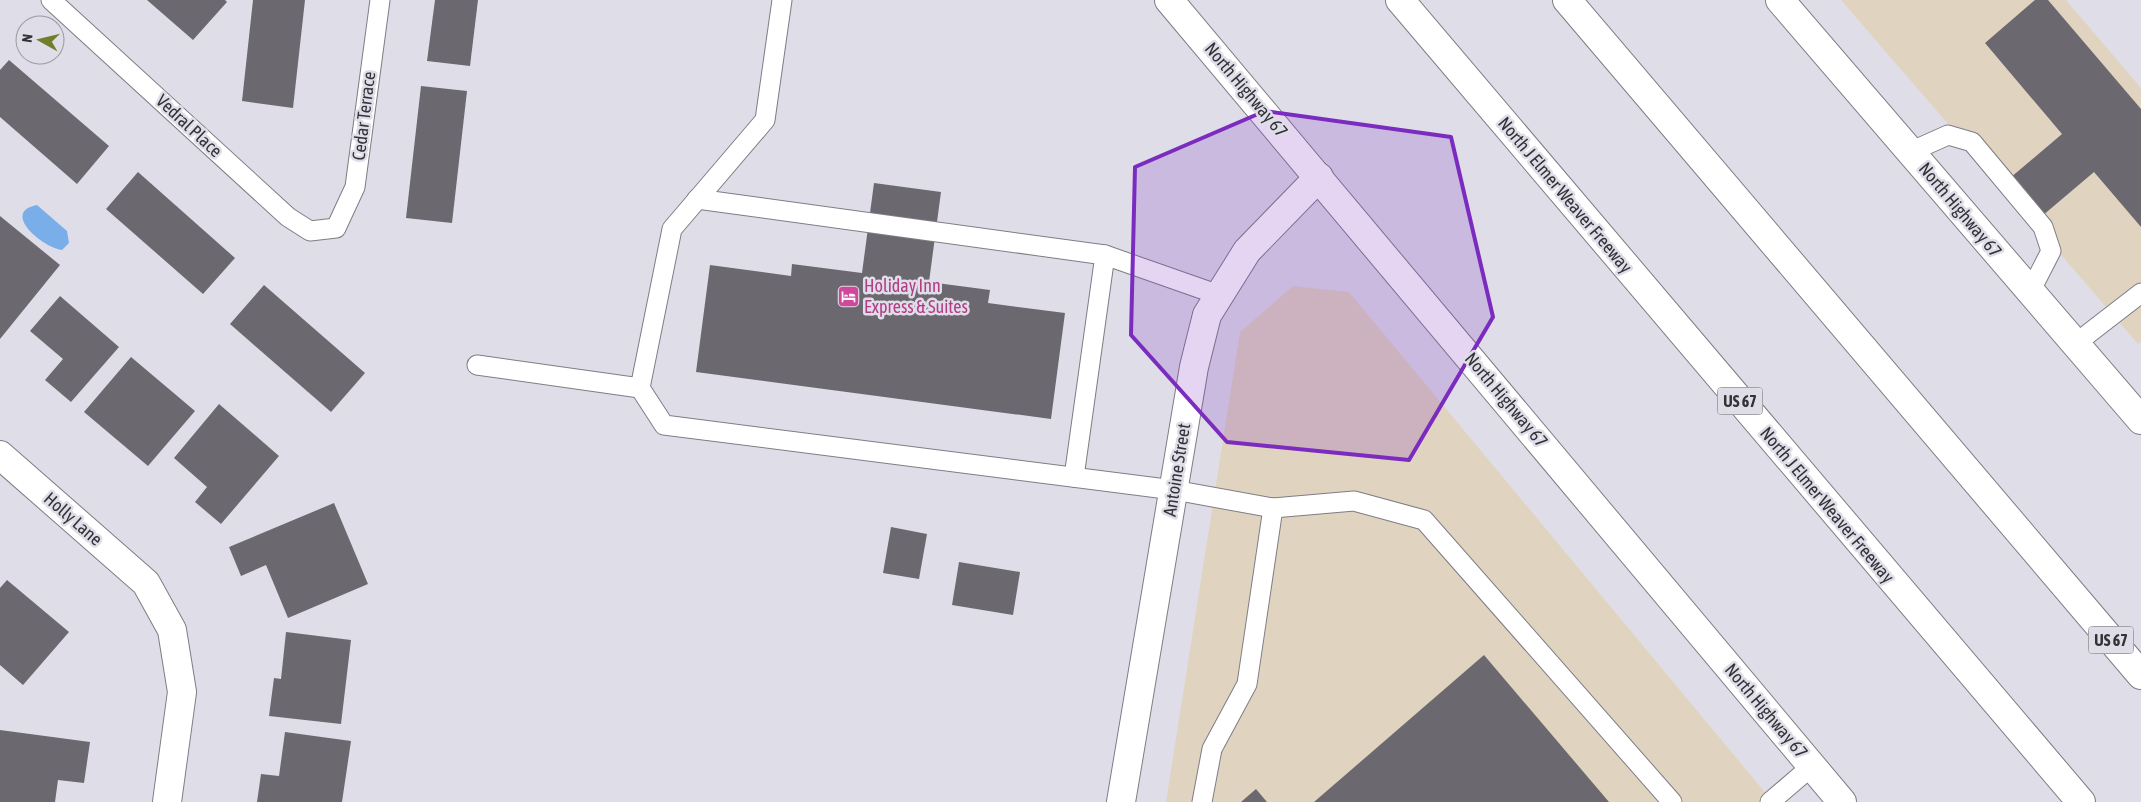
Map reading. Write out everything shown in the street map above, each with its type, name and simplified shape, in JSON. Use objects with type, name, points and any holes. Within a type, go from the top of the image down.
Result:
[{"type":"main road","name":"North Highway 67","points":[[1169,0],[1842,802]]},
{"type":"main road","name":"North J Elmer Weaver Freeway","points":[[1400,0],[2081,802]]},
{"type":"main road","name":"US 67","points":[[1567,0],[2141,675]]},
{"type":"main road","name":"North Highway 67","points":[[1780,0],[2141,420]]},
{"type":"main road","name":"Antoine Street","points":[[1122,802],[1194,367],[1207,315],[1247,251],[1319,177]]},
{"type":"main road","name":"Holly Lane","points":[[0,455],[146,583],[172,630],[182,692],[167,802]]},
{"type":"lane","name":"Vedral Place","points":[[51,0],[288,217],[310,231],[336,228]]},
{"type":"lane","name":"Cedar Terrace","points":[[336,228],[355,187],[380,0]]},
{"type":"lane","points":[[782,0],[765,120],[672,230],[640,388],[664,426],[1174,490],[1274,508],[1354,501],[1424,520],[1672,802]]},
{"type":"lane","points":[[1910,152],[1948,135],[1972,142],[1978,149],[2043,227],[2051,251],[2030,292]]},
{"type":"lane","points":[[697,200],[1105,255],[1219,295]]},
{"type":"lane","points":[[1074,477],[1105,255]]},
{"type":"lane","points":[[2075,344],[2141,293]]},
{"type":"lane","points":[[477,366],[640,388]]},
{"type":"lane","points":[[1202,802],[1212,749],[1247,684],[1274,508]]},
{"type":"lane","points":[[1770,802],[1812,766]]},
{"type":"highlighted area","points":[[1265,111],[1451,137],[1493,317],[1409,460],[1227,442],[1131,335],[1135,167]]},
{"type":"shaded area","points":[[1841,0],[2066,0],[2141,88],[2141,342],[2138,344]]},
{"type":"shaded area","points":[[1293,286],[1349,292],[1773,802],[1166,802],[1240,332]]},
{"type":"water","points":[[37,205],[67,231],[69,243],[62,250],[54,248],[36,237],[24,222],[23,215],[27,209]]},
{"type":"building","points":[[147,0],[225,0],[227,2],[193,40]]},
{"type":"building","points":[[253,0],[305,0],[293,108],[242,101]]},
{"type":"building","points":[[435,0],[478,0],[470,66],[427,61]]},
{"type":"building","points":[[2035,0],[2048,0],[2141,109],[2141,227],[2094,172],[2042,216],[2010,178],[2062,134],[1985,43]]},
{"type":"building","points":[[9,60],[109,146],[77,184],[0,117],[0,70]]},
{"type":"building","points":[[421,86],[467,91],[452,223],[406,218]]},
{"type":"building","points":[[138,172],[235,258],[203,294],[106,209]]},
{"type":"building","name":"Holiday Inn Express & Suites","points":[[874,183],[941,192],[929,282],[990,290],[988,303],[1065,313],[1051,419],[696,372],[710,265],[791,276],[792,264],[862,273]]},
{"type":"building","points":[[0,216],[60,265],[0,339]]},
{"type":"building","points":[[264,285],[365,373],[331,412],[230,324]]},
{"type":"building","points":[[60,296],[119,347],[71,402],[45,380],[63,359],[30,331]]},
{"type":"building","points":[[131,357],[195,411],[148,466],[84,412]]},
{"type":"building","points":[[219,404],[279,456],[221,524],[195,502],[207,487],[174,458]]},
{"type":"building","points":[[334,503],[368,584],[288,618],[266,565],[241,576],[229,547]]},
{"type":"building","points":[[891,527],[927,534],[919,579],[883,573]]},
{"type":"building","points":[[959,562],[1020,572],[1013,615],[952,605]]},
{"type":"building","points":[[7,580],[69,632],[23,685],[0,665],[0,588]]},
{"type":"building","points":[[286,632],[351,640],[341,724],[269,716],[274,678],[281,679]]},
{"type":"building","points":[[1484,655],[1609,802],[1314,802]]},
{"type":"building","points":[[0,730],[90,742],[84,783],[58,780],[55,802],[0,802]]},
{"type":"building","points":[[285,732],[351,741],[342,802],[257,802],[261,774],[279,776]]},
{"type":"building","points":[[1256,789],[1267,802],[1241,802]]},
{"type":"place","name":"Holiday Inn Express & Suites","points":[[848,296]]}]
